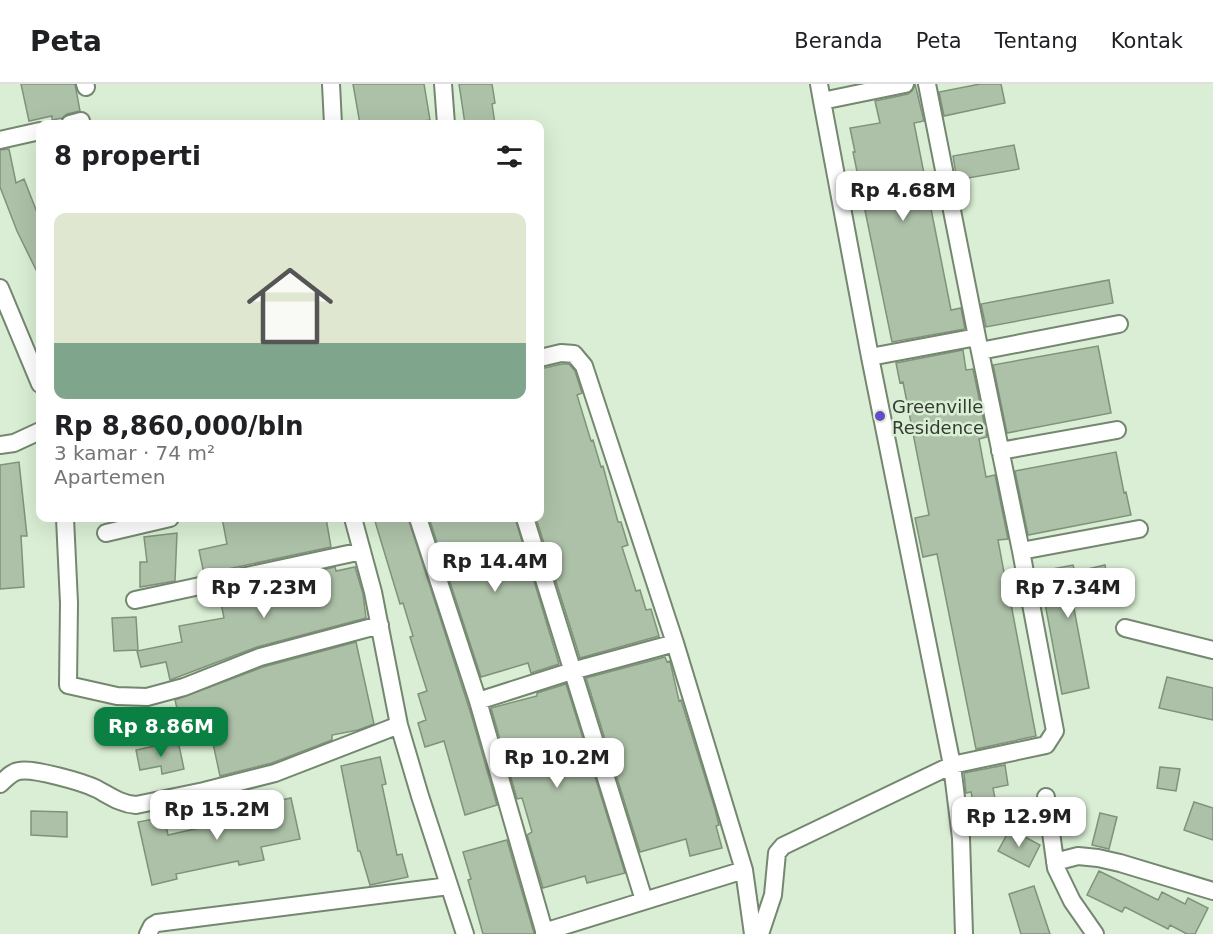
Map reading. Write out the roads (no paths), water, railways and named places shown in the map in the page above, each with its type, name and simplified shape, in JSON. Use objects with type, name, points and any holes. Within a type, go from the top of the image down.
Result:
[{"type":"street","points":[[330,84],[333,120]]},
{"type":"street","points":[[444,84],[446,120]]},
{"type":"street","points":[[819,84],[870,357],[952,765],[961,838],[964,934]]},
{"type":"street","points":[[822,101],[905,84]]},
{"type":"street","points":[[760,934],[773,895],[777,853],[783,846],[952,765],[1046,745],[1055,731],[927,84]]},
{"type":"street","points":[[0,140],[36,132]]},
{"type":"street","points":[[0,288],[36,374]]},
{"type":"street","points":[[870,357],[1119,324]]},
{"type":"street","points":[[544,357],[574,354],[584,366],[675,643],[744,870],[753,934]]},
{"type":"street","points":[[1000,451],[1117,430]]},
{"type":"street","points":[[0,445],[14,443],[36,433]]},
{"type":"street","points":[[66,522],[69,603],[68,686],[117,696],[147,697],[184,687],[260,657],[380,626]]},
{"type":"street","points":[[106,534],[154,522]]},
{"type":"street","points":[[354,522],[380,626],[399,725],[465,934]]},
{"type":"street","points":[[419,522],[478,701],[545,933],[744,870]]},
{"type":"street","points":[[526,522],[644,900]]},
{"type":"street","points":[[1021,551],[1139,529]]},
{"type":"street","points":[[135,600],[362,551]]},
{"type":"street","points":[[1125,628],[1213,650]]},
{"type":"street","points":[[478,701],[572,671],[675,643]]},
{"type":"street","points":[[0,784],[13,773],[26,770],[75,781],[97,789],[127,805],[136,805],[204,792],[275,773],[399,725]]},
{"type":"street","points":[[1046,797],[1055,862],[1062,882],[1095,934]]},
{"type":"street","points":[[1055,862],[1078,856],[1098,858],[1213,891]]},
{"type":"street","points":[[148,934],[152,926],[157,923],[449,886]]},
{"type":"place","name":"Greenville Residence","points":[[880,416]]}]
